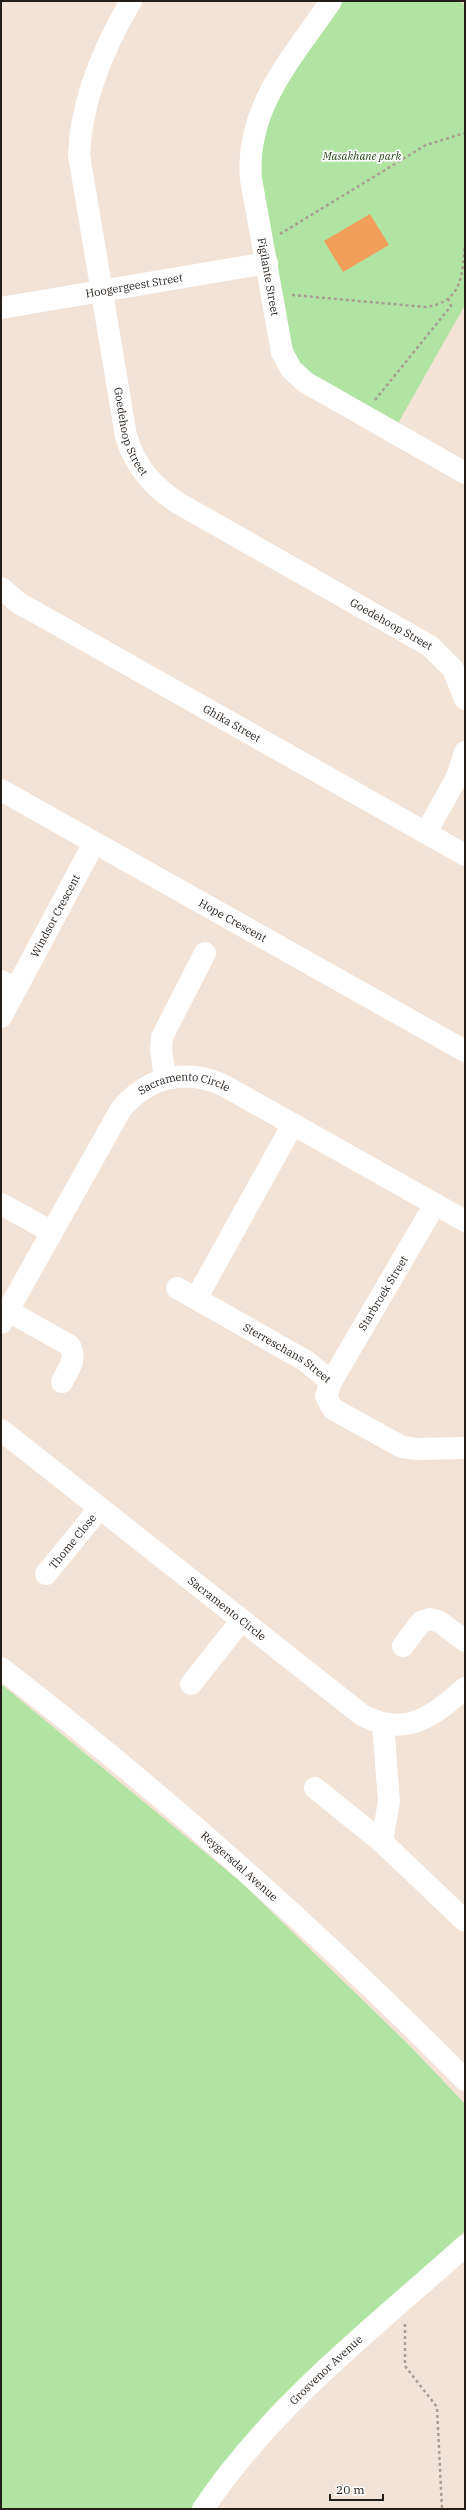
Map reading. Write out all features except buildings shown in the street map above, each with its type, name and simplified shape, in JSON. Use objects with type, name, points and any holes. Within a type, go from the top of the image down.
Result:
[{"type":"street","name":"Goedehoop Street","points":[[130,1],[104,54],[85,109],[80,139],[81,170],[101,291],[126,436],[134,459],[151,482],[178,502],[430,646],[453,669],[465,699]]},
{"type":"street","name":"Figilante Street","points":[[332,1],[267,97],[255,126],[250,165],[279,343],[291,369],[305,382],[465,473]]},
{"type":"street","name":"Hoogergeest Street","points":[[1,308],[101,291],[265,253]]},
{"type":"street","name":"Ghika Street","points":[[1,588],[30,610],[465,855]]},
{"type":"street","points":[[426,833],[457,777],[465,752]]},
{"type":"street","name":"Hope Crescent","points":[[1,790],[465,1051]]},
{"type":"street","name":"Windsor Crescent","points":[[1,1017],[8,985],[94,843]]},
{"type":"street","points":[[165,1078],[161,1049],[162,1037],[205,953]]},
{"type":"street","name":"Sacramento Circle","points":[[4,1317],[121,1109],[141,1090],[165,1078],[189,1076],[212,1080],[465,1221]]},
{"type":"street","points":[[196,1299],[293,1124]]},
{"type":"street","points":[[1,1204],[52,1232]]},
{"type":"street","name":"Starbroek Street","points":[[331,1382],[434,1204]]},
{"type":"street","name":"Sterreschans Street","points":[[177,1288],[306,1361],[331,1382],[326,1396],[333,1409],[395,1444],[417,1449],[465,1448]]},
{"type":"street","points":[[4,1317],[69,1345],[74,1355],[73,1361],[62,1382]]},
{"type":"street","name":"Sacramento Circle","points":[[1,1430],[98,1509],[362,1715],[383,1724],[404,1725],[424,1720],[435,1714],[465,1688]]},
{"type":"street","name":"Thome Close","points":[[46,1574],[98,1509]]},
{"type":"street","points":[[403,1646],[421,1622],[430,1619],[440,1622],[465,1641]]},
{"type":"street","points":[[191,1684],[241,1621]]},
{"type":"street","name":"Reygersdal Avenue","points":[[1,1668],[149,1786],[263,1884],[338,1954],[465,2080]]},
{"type":"street","points":[[382,1842],[389,1801],[383,1724]]},
{"type":"street","points":[[315,1788],[382,1842],[462,1911]]},
{"type":"street","name":"Grosvenor Avenue","points":[[203,2509],[233,2468],[286,2409],[465,2246]]},
{"type":"path","points":[[265,253],[426,145],[465,133]]},
{"type":"path","points":[[271,292],[426,307],[434,306],[455,292],[461,280],[465,244]]},
{"type":"path","points":[[363,416],[450,306],[448,298]]},
{"type":"path","points":[[405,2300],[405,2366],[436,2407],[442,2509]]},
{"type":"green space","name":"Masakhane park","points":[[341,1],[458,1],[465,5],[465,305],[397,425],[317,380],[294,359],[260,182],[259,149],[277,96]]},
{"type":"green space","points":[[1,1684],[242,1883],[410,2046],[465,2104],[465,2231],[277,2401],[243,2440],[192,2509],[1,2509]]}]
